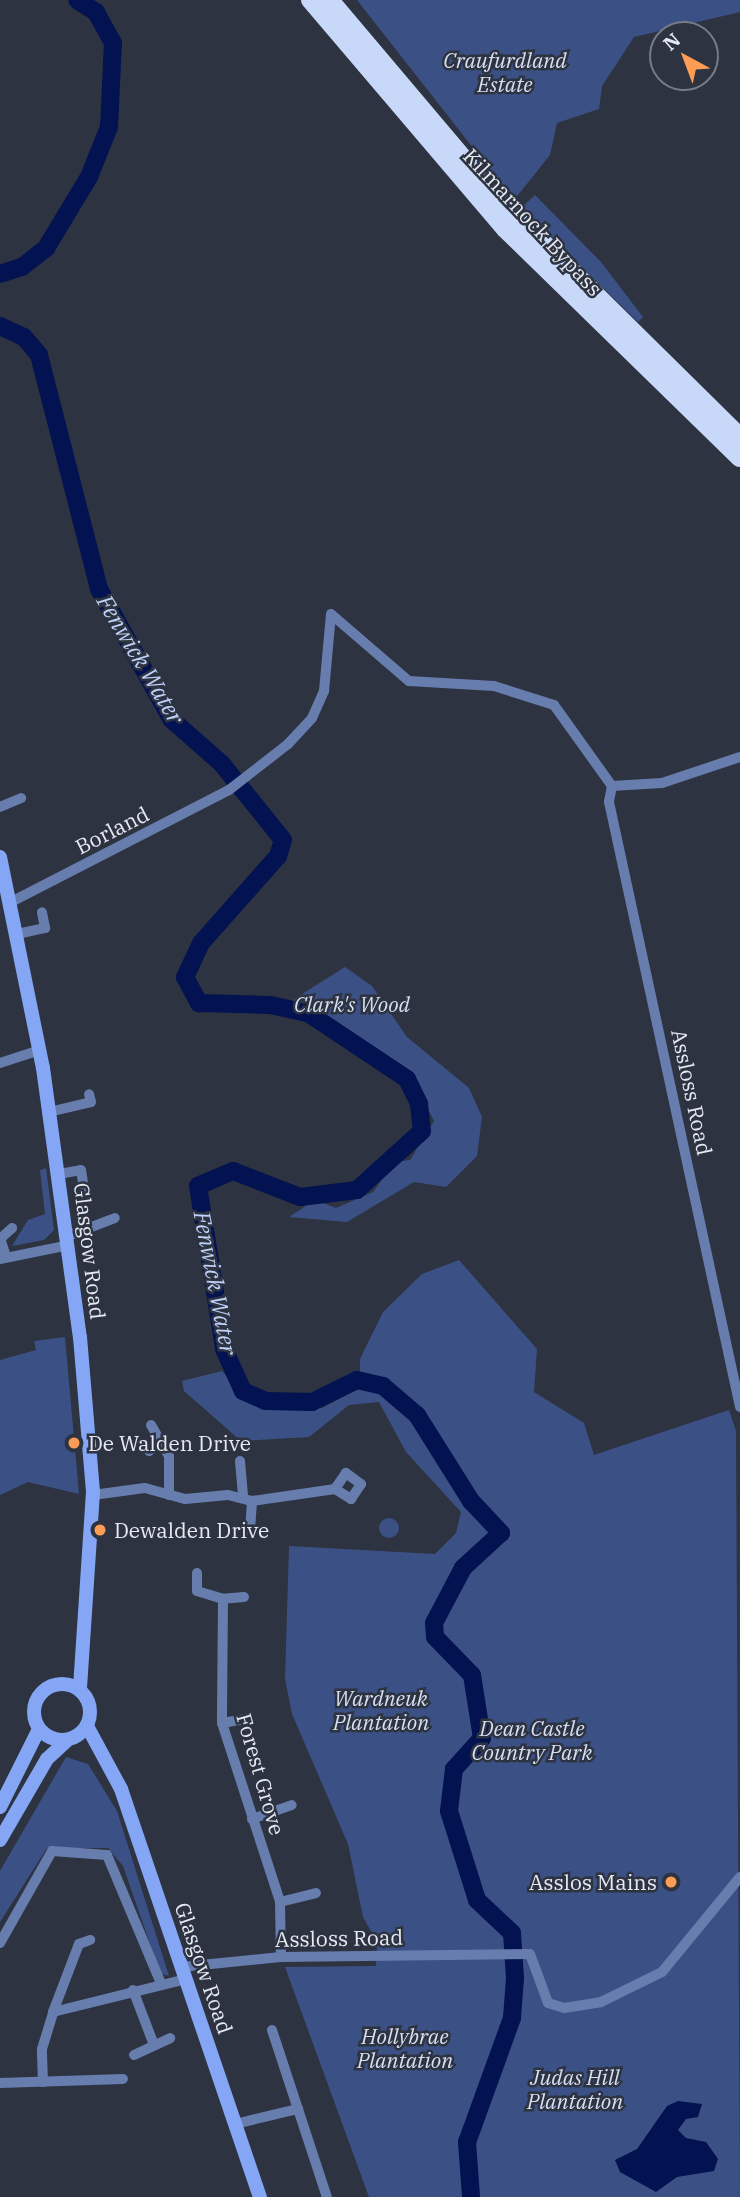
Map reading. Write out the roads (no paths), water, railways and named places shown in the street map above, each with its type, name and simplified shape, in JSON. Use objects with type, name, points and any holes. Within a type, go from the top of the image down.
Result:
[{"type":"highway","name":"Kilmarnock Bypass","points":[[310,0],[505,229],[740,458]]},
{"type":"highway","name":"Kilmarnock Bypass","points":[[330,0],[493,193],[740,437]]},
{"type":"main road","name":"Glasgow Road","points":[[0,858],[40,1050],[69,1240],[93,1495],[80,1690]]},
{"type":"main road","points":[[0,1807],[39,1729],[37,1699],[58,1684],[81,1654]]},
{"type":"main road","points":[[0,1840],[47,1759],[87,1726],[90,1711],[80,1690],[58,1684]]},
{"type":"main road","name":"Glasgow Road","points":[[87,1726],[99,1757],[121,1789],[260,2197]]},
{"type":"main road","points":[[39,1729],[71,1739]]},
{"type":"main road","name":"Glasgow Road","points":[[71,1739],[99,1757]]},
{"type":"street","name":"Borland","points":[[11,902],[229,790],[252,766],[288,744],[312,718],[324,691],[331,614],[408,681],[494,685],[554,705],[612,786]]},
{"type":"street","points":[[612,786],[662,783],[740,757]]},
{"type":"street","name":"Assloss Road","points":[[612,786],[609,802],[740,1407]]},
{"type":"street","points":[[0,807],[21,798]]},
{"type":"street","points":[[17,934],[45,928],[42,912]]},
{"type":"street","points":[[0,1063],[40,1050]]},
{"type":"street","points":[[49,1112],[90,1102],[89,1094]]},
{"type":"street","points":[[59,1174],[81,1170],[84,1189]]},
{"type":"street","points":[[12,1228],[0,1238],[3,1257],[69,1240],[115,1218]]},
{"type":"street","points":[[151,1425],[173,1470],[169,1495]]},
{"type":"street","points":[[149,1451],[161,1443]]},
{"type":"street","points":[[240,1461],[250,1530]]},
{"type":"street","points":[[93,1495],[145,1488],[169,1495],[247,1499],[335,1489]]},
{"type":"street","points":[[197,1573],[197,1591],[223,1599],[244,1597]]},
{"type":"street","name":"Forest Grove","points":[[223,1599],[222,1724],[280,1902],[281,1956]]},
{"type":"street","points":[[222,1724],[249,1718]]},
{"type":"street","points":[[252,1819],[292,1805]]},
{"type":"street","points":[[0,1943],[52,1851],[107,1855],[160,1982]]},
{"type":"street","name":"Assloss Road","points":[[53,2012],[183,1973],[281,1956],[530,1954],[536,1957],[548,2003],[564,2008],[601,2002],[662,1972],[740,1877]]},
{"type":"street","points":[[280,1902],[316,1893]]},
{"type":"street","points":[[43,2082],[41,2049],[53,2012],[79,1944],[90,1940]]},
{"type":"street","points":[[133,1990],[154,2045]]},
{"type":"street","points":[[272,2030],[327,2197]]},
{"type":"street","points":[[134,2055],[170,2038]]},
{"type":"street","points":[[0,2083],[123,2079]]},
{"type":"street","points":[[235,2124],[298,2109]]},
{"type":"waterway","name":"Fenwick Water","points":[[0,274],[22,267],[46,248],[89,177],[109,127],[113,43],[96,12],[77,0]]},
{"type":"waterway","name":"Fenwick Water","points":[[0,326],[24,337],[39,355],[99,589],[172,720],[222,764],[283,840],[278,856],[201,943],[185,977],[199,1003],[270,1005],[308,1013],[407,1079],[419,1104],[422,1131],[357,1190],[300,1197],[233,1171],[198,1186],[224,1349],[243,1391],[265,1401],[312,1402],[357,1380],[383,1386],[417,1415],[471,1501],[501,1533],[463,1568],[434,1623],[435,1637],[472,1675],[482,1738],[454,1769],[449,1811],[477,1900],[512,1933],[515,1978],[512,2018],[467,2142],[471,2197]]},
{"type":"place","name":"De Walden Drive","points":[[74,1443]]},
{"type":"place","name":"Dewalden Drive","points":[[100,1530]]},
{"type":"place","name":"Asslos Mains","points":[[671,1882]]},
{"type":"park label","name":"Craufurdland Estate","points":[[505,72]]},
{"type":"park label","name":"Clark's Wood","points":[[352,1004]]},
{"type":"park label","name":"Wardneuk Plantation","points":[[381,1710]]},
{"type":"park label","name":"Dean Castle Country Park","points":[[532,1740]]},
{"type":"park label","name":"Hollybrae Plantation","points":[[405,2048]]},
{"type":"park label","name":"Judas Hill Plantation","points":[[575,2089]]}]
